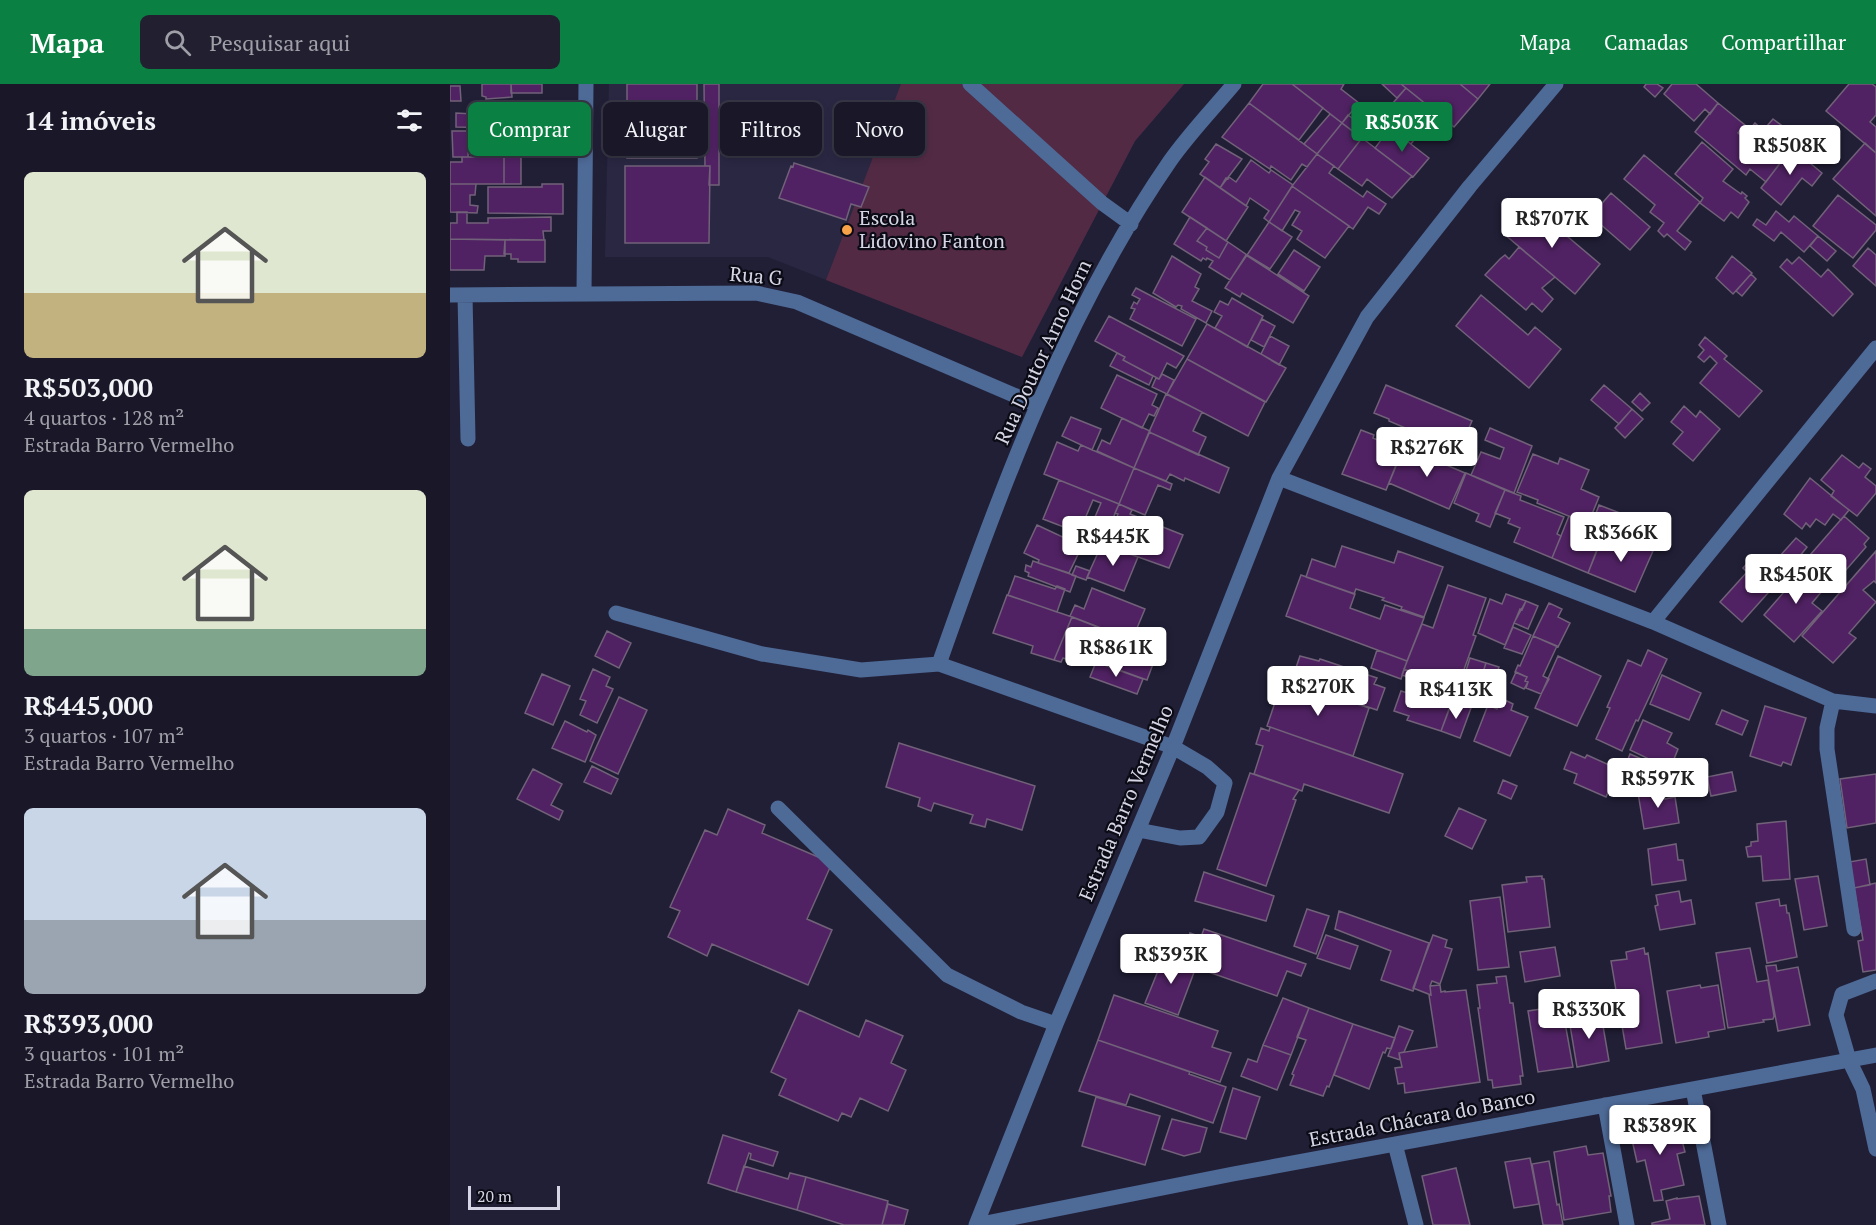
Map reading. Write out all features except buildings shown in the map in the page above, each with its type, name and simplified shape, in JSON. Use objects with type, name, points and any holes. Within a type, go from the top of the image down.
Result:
[{"type":"street","points":[[584,294],[586,84]]},
{"type":"street","points":[[970,84],[1102,203],[1131,224]]},
{"type":"street","name":"Rua Doutor Arno Horn","points":[[939,664],[973,566],[1037,405],[1104,268],[1171,160],[1234,84]]},
{"type":"street","name":"Estrada Barro Vermelho","points":[[976,1225],[1056,1024],[1173,747],[1279,478],[1367,317],[1470,186],[1556,84]]},
{"type":"street","name":"Rua G","points":[[457,295],[756,293],[797,302],[1037,405]]},
{"type":"street","points":[[457,295],[468,439]]},
{"type":"street","points":[[1653,622],[1876,348]]},
{"type":"street","points":[[1279,478],[1653,622],[1833,701],[1876,706]]},
{"type":"street","points":[[616,613],[762,654],[784,658],[861,670],[939,664],[1173,747],[1207,767],[1225,783],[1217,813],[1199,837],[1180,838],[1138,830]]},
{"type":"street","points":[[1833,701],[1827,728],[1827,748],[1854,929]]},
{"type":"street","points":[[778,808],[947,975],[1022,1012],[1056,1024]]},
{"type":"street","points":[[1876,981],[1842,994],[1836,1015],[1849,1060],[1863,1089],[1876,1149]]},
{"type":"street","name":"Estrada Chácara do Banco","points":[[976,1225],[1395,1144],[1876,1055]]},
{"type":"street","points":[[1693,1089],[1719,1225]]},
{"type":"street","points":[[1605,1105],[1627,1225]]},
{"type":"street","points":[[1395,1144],[1416,1225]]},
{"type":"shaded area","name":"Escola Lidovino Fanton","points":[[609,84],[1184,84],[1135,141],[1022,357],[768,257],[605,257],[607,156],[708,156],[708,102],[609,102]]},
{"type":"shaded area","points":[[901,84],[1184,84],[1135,141],[1022,357],[826,280],[873,156],[925,156],[925,102],[894,102]]},
{"type":"place","name":"Escola Lidovino Fanton","points":[[847,230]]}]
